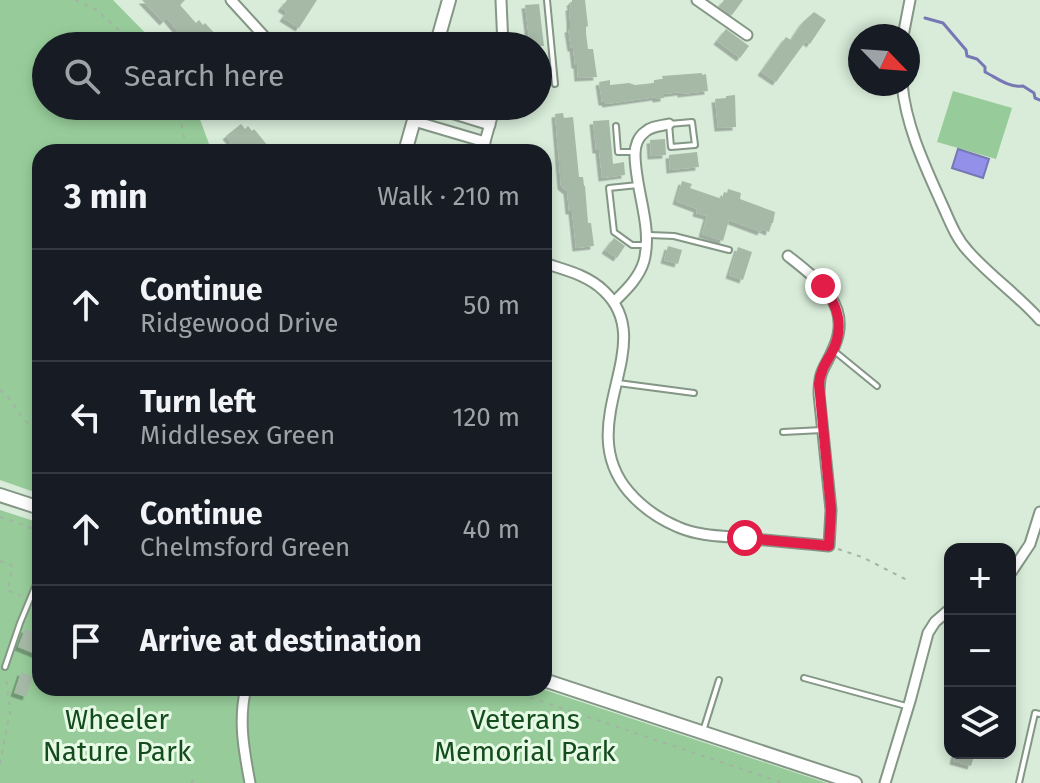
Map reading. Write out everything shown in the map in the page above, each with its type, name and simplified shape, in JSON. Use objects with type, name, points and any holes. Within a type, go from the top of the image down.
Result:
[{"type":"street","points":[[231,0],[260,32]]},
{"type":"street","points":[[440,32],[449,0]]},
{"type":"street","points":[[501,0],[502,32]]},
{"type":"street","points":[[699,0],[747,35]]},
{"type":"street","points":[[905,24],[910,0]]},
{"type":"street","points":[[904,96],[919,153],[959,240],[1040,320]]},
{"type":"street","points":[[408,144],[416,120]]},
{"type":"street","points":[[435,120],[479,144]]},
{"type":"street","points":[[465,120],[490,125]]},
{"type":"street","points":[[485,144],[491,120]]},
{"type":"street","points":[[614,302],[641,270],[646,240],[635,152],[639,138],[650,128],[669,124]]},
{"type":"street","points":[[552,266],[585,277],[604,291],[623,320],[624,341],[608,421],[609,452],[618,476],[643,506],[679,528],[702,534],[829,546],[831,510],[819,378],[833,350],[840,326],[834,302],[823,286],[788,256]]},
{"type":"street","points":[[0,495],[32,505]]},
{"type":"street","points":[[1016,566],[1030,544],[1040,512]]},
{"type":"street","points":[[885,783],[928,633],[944,614]]},
{"type":"street","points":[[552,683],[855,783]]},
{"type":"street","points":[[245,696],[243,745],[250,783]]},
{"type":"lane","points":[[547,0],[550,32]]},
{"type":"lane","points":[[552,52],[555,84]]},
{"type":"lane","points":[[692,122],[695,145],[671,147],[669,124],[692,122]]},
{"type":"lane","points":[[616,126],[618,152],[635,152]]},
{"type":"lane","points":[[639,185],[609,188],[614,232],[632,245],[674,236],[729,250]]},
{"type":"lane","points":[[833,350],[877,386]]},
{"type":"lane","points":[[616,383],[694,393]]},
{"type":"lane","points":[[783,432],[822,430]]},
{"type":"lane","points":[[5,667],[32,595]]},
{"type":"lane","points":[[804,678],[908,706]]},
{"type":"lane","points":[[702,733],[719,680]]},
{"type":"lane","points":[[1019,783],[1035,713],[1040,714]]},
{"type":"path","points":[[75,0],[97,10],[121,32]]},
{"type":"path","points":[[180,120],[185,144]]},
{"type":"path","points":[[0,390],[11,399],[26,424],[32,427]]},
{"type":"path","points":[[0,517],[32,528]]},
{"type":"path","points":[[829,546],[862,557],[907,580]]},
{"type":"path","points":[[0,561],[13,568],[7,590],[30,600]]},
{"type":"path","points":[[0,764],[10,712],[5,667]]},
{"type":"path","points":[[526,696],[783,783]]},
{"type":"path","points":[[191,783],[196,777],[197,783]]},
{"type":"green space","points":[[0,0],[113,0],[144,32],[32,32],[32,120],[200,120],[209,144],[32,144],[32,491],[0,480]]},
{"type":"green space","points":[[953,91],[1012,108],[996,159],[937,142]]},
{"type":"green space","name":"Veterans Memorial Park","points":[[0,510],[32,520],[32,696],[552,696],[552,692],[827,783],[0,783]]},
{"type":"shaded area","points":[[958,149],[989,159],[983,178],[952,168]]},
{"type":"building","points":[[142,0],[185,0],[180,5],[196,23],[199,20],[203,25],[205,23],[213,32],[178,32],[167,18],[163,22]]},
{"type":"building","points":[[287,0],[317,0],[299,28],[283,18],[287,12],[281,8]]},
{"type":"building","points":[[572,0],[585,0],[588,49],[593,49],[597,77],[578,78],[568,29]]},
{"type":"building","points":[[724,0],[743,0],[732,15],[719,7]]},
{"type":"building","points":[[539,4],[542,32],[528,32],[525,5]]},
{"type":"building","points":[[814,12],[826,20],[810,44],[806,41],[776,82],[761,72],[786,37],[791,40]]},
{"type":"building","points":[[726,29],[749,46],[740,58],[717,41]]},
{"type":"building","points":[[706,74],[708,91],[664,94],[664,98],[656,99],[602,102],[599,82],[610,80],[610,85],[635,85],[654,83],[654,80],[663,79],[662,76]]},
{"type":"building","points":[[735,95],[736,127],[718,128],[715,99]]},
{"type":"building","points":[[563,113],[564,118],[573,117],[579,177],[583,177],[585,186],[588,223],[591,223],[594,246],[576,248],[572,211],[569,211],[567,191],[561,186],[555,114]]},
{"type":"building","points":[[609,120],[613,164],[624,162],[625,175],[602,178],[593,121]]},
{"type":"building","points":[[241,124],[245,129],[248,126],[252,131],[254,129],[266,144],[229,144],[231,142],[226,136]]},
{"type":"building","points":[[665,139],[666,155],[651,156],[650,140]]},
{"type":"building","points":[[697,152],[699,167],[670,170],[669,155]]},
{"type":"building","points":[[682,181],[692,184],[690,188],[722,199],[728,189],[741,193],[740,199],[775,212],[769,232],[729,220],[723,241],[702,234],[707,216],[676,201]]},
{"type":"building","points":[[614,238],[625,246],[617,258],[605,250]]},
{"type":"building","points":[[668,246],[682,250],[678,264],[664,260]]},
{"type":"building","points":[[738,247],[752,252],[743,280],[729,275]]},
{"type":"building","points":[[25,629],[32,632],[32,653],[18,647]]},
{"type":"building","points":[[21,672],[32,677],[26,697],[14,693]]},
{"type":"building","points":[[954,759],[973,759],[971,766]]},
{"type":"waterway","points":[[925,18],[943,23],[966,50],[967,56],[977,59],[985,67],[985,72],[1008,84],[1023,86],[1040,100]]},
{"type":"route","points":[[745,538],[829,546],[832,523],[819,378],[833,350],[840,326],[834,302],[823,286]]},
{"type":"park label","name":"Wheeler Nature Park","points":[[117,735]]}]
